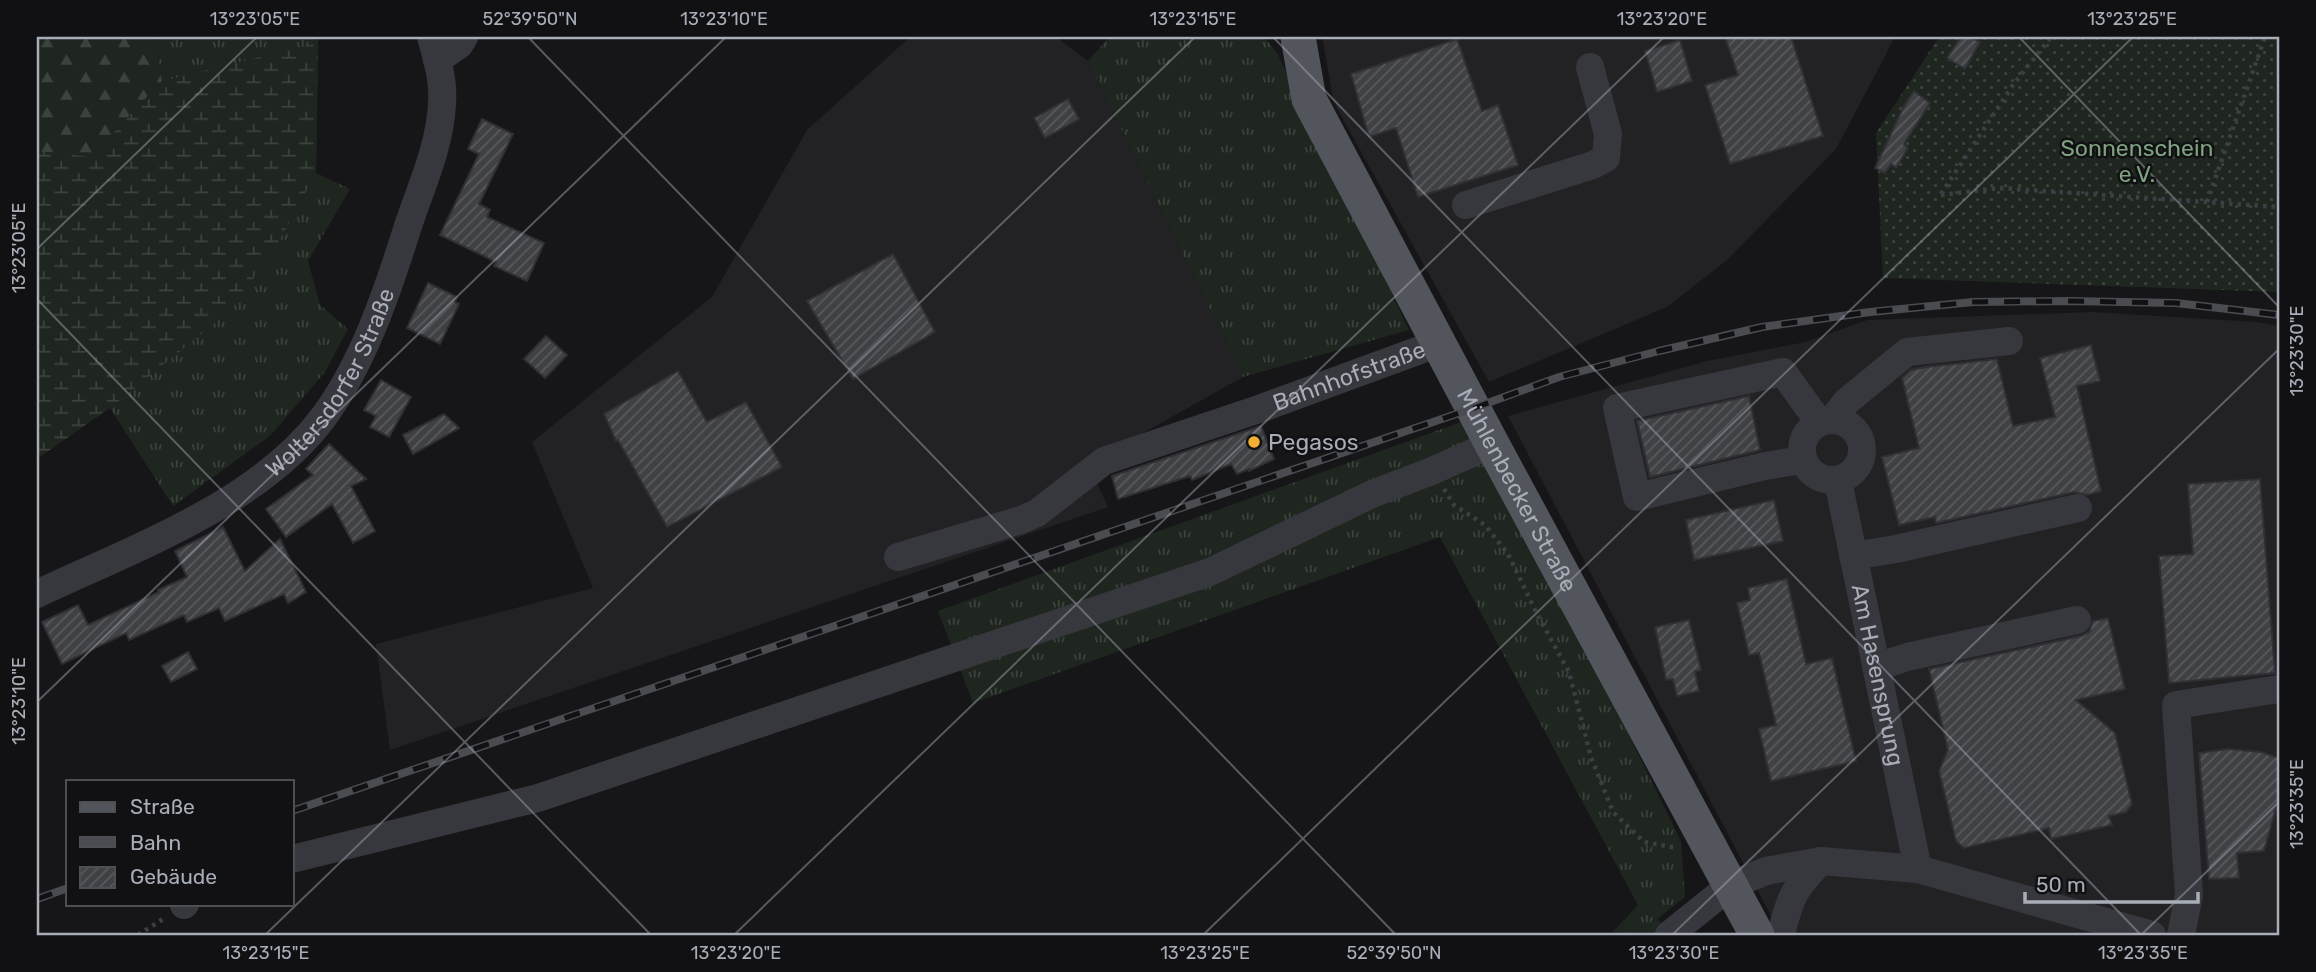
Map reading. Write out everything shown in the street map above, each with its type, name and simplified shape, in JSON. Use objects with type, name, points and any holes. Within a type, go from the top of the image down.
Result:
[{"type":"main road","name":"Mühlenbecker Straße","points":[[1298,37],[1309,99],[1757,935]]},
{"type":"street","points":[[434,48],[459,45],[464,37]]},
{"type":"street","name":"Woltersdorfer Straße","points":[[37,594],[205,514],[243,492],[293,451],[322,419],[345,385],[400,254],[438,133],[443,102],[434,48]]},
{"type":"street","points":[[1466,205],[1593,165],[1606,158],[1608,134],[1590,67]]},
{"type":"street","points":[[1802,460],[1765,466],[1637,497],[1617,408],[1783,372],[1826,421],[1848,424],[1858,434],[1863,448],[1860,463],[1851,475],[1838,481],[1823,480],[1810,472],[1802,460],[1801,445],[1807,432],[1826,421],[1908,352],[2009,341]]},
{"type":"street","name":"Bahnhofstraße","points":[[898,557],[1037,513],[1104,461],[1259,409],[1439,343]]},
{"type":"street","points":[[294,858],[538,797],[1210,572],[1372,494],[1492,444]]},
{"type":"street","name":"Am Hasensprung","points":[[1838,481],[1918,869]]},
{"type":"street","points":[[1853,556],[1896,549],[2078,508]]},
{"type":"street","points":[[1877,667],[1907,657],[2077,620]]},
{"type":"street","points":[[2180,935],[2189,895],[2176,705],[2279,689]]},
{"type":"street","points":[[1781,935],[1789,904],[1798,885],[1821,861]]},
{"type":"street","points":[[1669,935],[1730,886],[1766,871],[1821,861],[1918,869],[2117,931],[2152,935]]},
{"type":"path","points":[[2051,37],[2013,85],[1941,195],[2000,188],[2279,207]]},
{"type":"path","points":[[2207,202],[2264,37]]},
{"type":"path","points":[[1432,471],[1454,505],[1485,525],[1508,554],[1569,672],[1591,757],[1614,811],[1644,842],[1685,849],[1710,845]]},
{"type":"path","points":[[138,935],[182,906]]},
{"type":"shaded area","points":[[910,37],[1056,37],[1088,61],[1243,377],[1088,464],[1108,507],[390,750],[376,644],[593,588],[532,442],[712,297],[807,130]]},
{"type":"shaded area","points":[[1322,37],[1895,37],[1836,149],[1726,261],[1667,307],[1489,382],[1334,103]]},
{"type":"shaded area","points":[[2093,312],[2257,322],[2279,326],[2279,935],[1781,935],[1508,416],[1707,361],[1806,342],[1867,320]]},
{"type":"green space","points":[[37,37],[155,37],[162,81],[91,157],[37,459]]},
{"type":"green space","points":[[155,37],[318,37],[316,173],[350,189],[308,261],[320,305],[348,329],[325,372],[270,436],[173,506],[110,408],[91,157],[162,81]]},
{"type":"green space","points":[[1109,37],[1264,37],[1277,53],[1409,330],[1243,377],[1088,61]]},
{"type":"green space","name":"Sonnenschein e.V.","points":[[1939,37],[2279,37],[2279,292],[1883,278],[1876,133]]},
{"type":"green space","points":[[318,43],[316,173],[278,243],[232,309],[110,408],[37,459],[37,151],[91,157],[162,81]]},
{"type":"green space","points":[[1461,422],[1574,624],[1681,841],[1685,897],[1657,919],[1676,935],[1610,935],[1638,905],[1440,537],[973,703],[938,611]]},
{"type":"building","points":[[1725,37],[1791,37],[1823,136],[1730,164],[1705,85],[1738,75]]},
{"type":"building","points":[[1961,37],[1970,37],[1980,42],[1965,69],[1947,58]]},
{"type":"building","points":[[1457,39],[1482,111],[1498,105],[1518,165],[1418,197],[1396,128],[1369,137],[1351,74]]},
{"type":"building","points":[[1680,40],[1692,81],[1657,92],[1645,51]]},
{"type":"building","points":[[1914,91],[1930,103],[1904,144],[1908,148],[1896,168],[1891,164],[1885,173],[1875,168],[1903,108]]},
{"type":"building","points":[[1068,99],[1079,119],[1045,138],[1034,118]]},
{"type":"building","points":[[482,119],[513,134],[479,204],[490,210],[487,217],[544,243],[527,281],[494,266],[496,262],[440,235],[479,154],[468,149]]},
{"type":"building","points":[[893,254],[935,332],[853,379],[807,301]]},
{"type":"building","points":[[428,283],[457,297],[455,302],[459,304],[440,344],[407,328]]},
{"type":"building","points":[[546,336],[567,355],[545,378],[524,359]]},
{"type":"building","points":[[2091,345],[2100,381],[2077,386],[2101,491],[2087,495],[2074,492],[1936,523],[1935,517],[1899,525],[1882,457],[1919,448],[1902,378],[1911,370],[1926,367],[1997,359],[2013,426],[2055,417],[2040,358]]},
{"type":"building","points":[[678,371],[707,422],[746,402],[782,467],[667,527],[618,440],[616,441],[604,414]]},
{"type":"building","points":[[381,380],[411,397],[389,437],[370,427],[376,416],[364,410]]},
{"type":"building","points":[[1749,396],[1760,450],[1650,477],[1637,421]]},
{"type":"building","points":[[444,414],[459,428],[413,454],[403,435]]},
{"type":"building","points":[[1261,426],[1274,459],[1237,474],[1231,464],[1192,480],[1190,476],[1118,499],[1112,476]]},
{"type":"building","points":[[329,444],[366,479],[351,486],[375,531],[353,543],[332,504],[286,537],[266,509],[313,475],[306,469]]},
{"type":"building","points":[[2260,479],[2275,673],[2169,683],[2159,556],[2193,554],[2188,484]]},
{"type":"building","points":[[1774,500],[1783,541],[1694,560],[1686,520]]},
{"type":"building","points":[[223,527],[245,571],[280,539],[306,592],[288,603],[284,594],[225,621],[219,608],[187,622],[184,615],[129,640],[126,633],[62,664],[42,622],[78,605],[88,625],[159,592],[158,590],[187,577],[175,551]]},
{"type":"building","points":[[1787,579],[1806,664],[1832,658],[1856,761],[1771,781],[1759,729],[1776,725],[1759,653],[1749,655],[1737,603],[1750,600],[1748,588]]},
{"type":"building","points":[[2108,618],[2125,689],[2076,700],[2115,733],[2132,804],[2126,812],[2109,816],[2112,825],[2051,839],[2049,828],[1964,848],[1956,841],[1939,771],[1948,750],[1929,669],[2081,636],[2089,632],[2093,621]]},
{"type":"building","points":[[1689,620],[1701,670],[1695,672],[1699,691],[1677,696],[1673,679],[1666,680],[1655,627]]},
{"type":"building","points":[[188,652],[197,669],[171,682],[162,666]]},
{"type":"building","points":[[2228,749],[2261,752],[2279,758],[2279,798],[2264,851],[2237,853],[2239,878],[2209,879],[2199,753]]},
{"type":"railway","points":[[294,810],[1559,377],[1659,351],[1762,327],[1870,312],[1973,302],[2176,303],[2279,315]]},
{"type":"railway","points":[[37,899],[66,889]]},
{"type":"place","name":"Pegasos","points":[[1254,442]]}]
